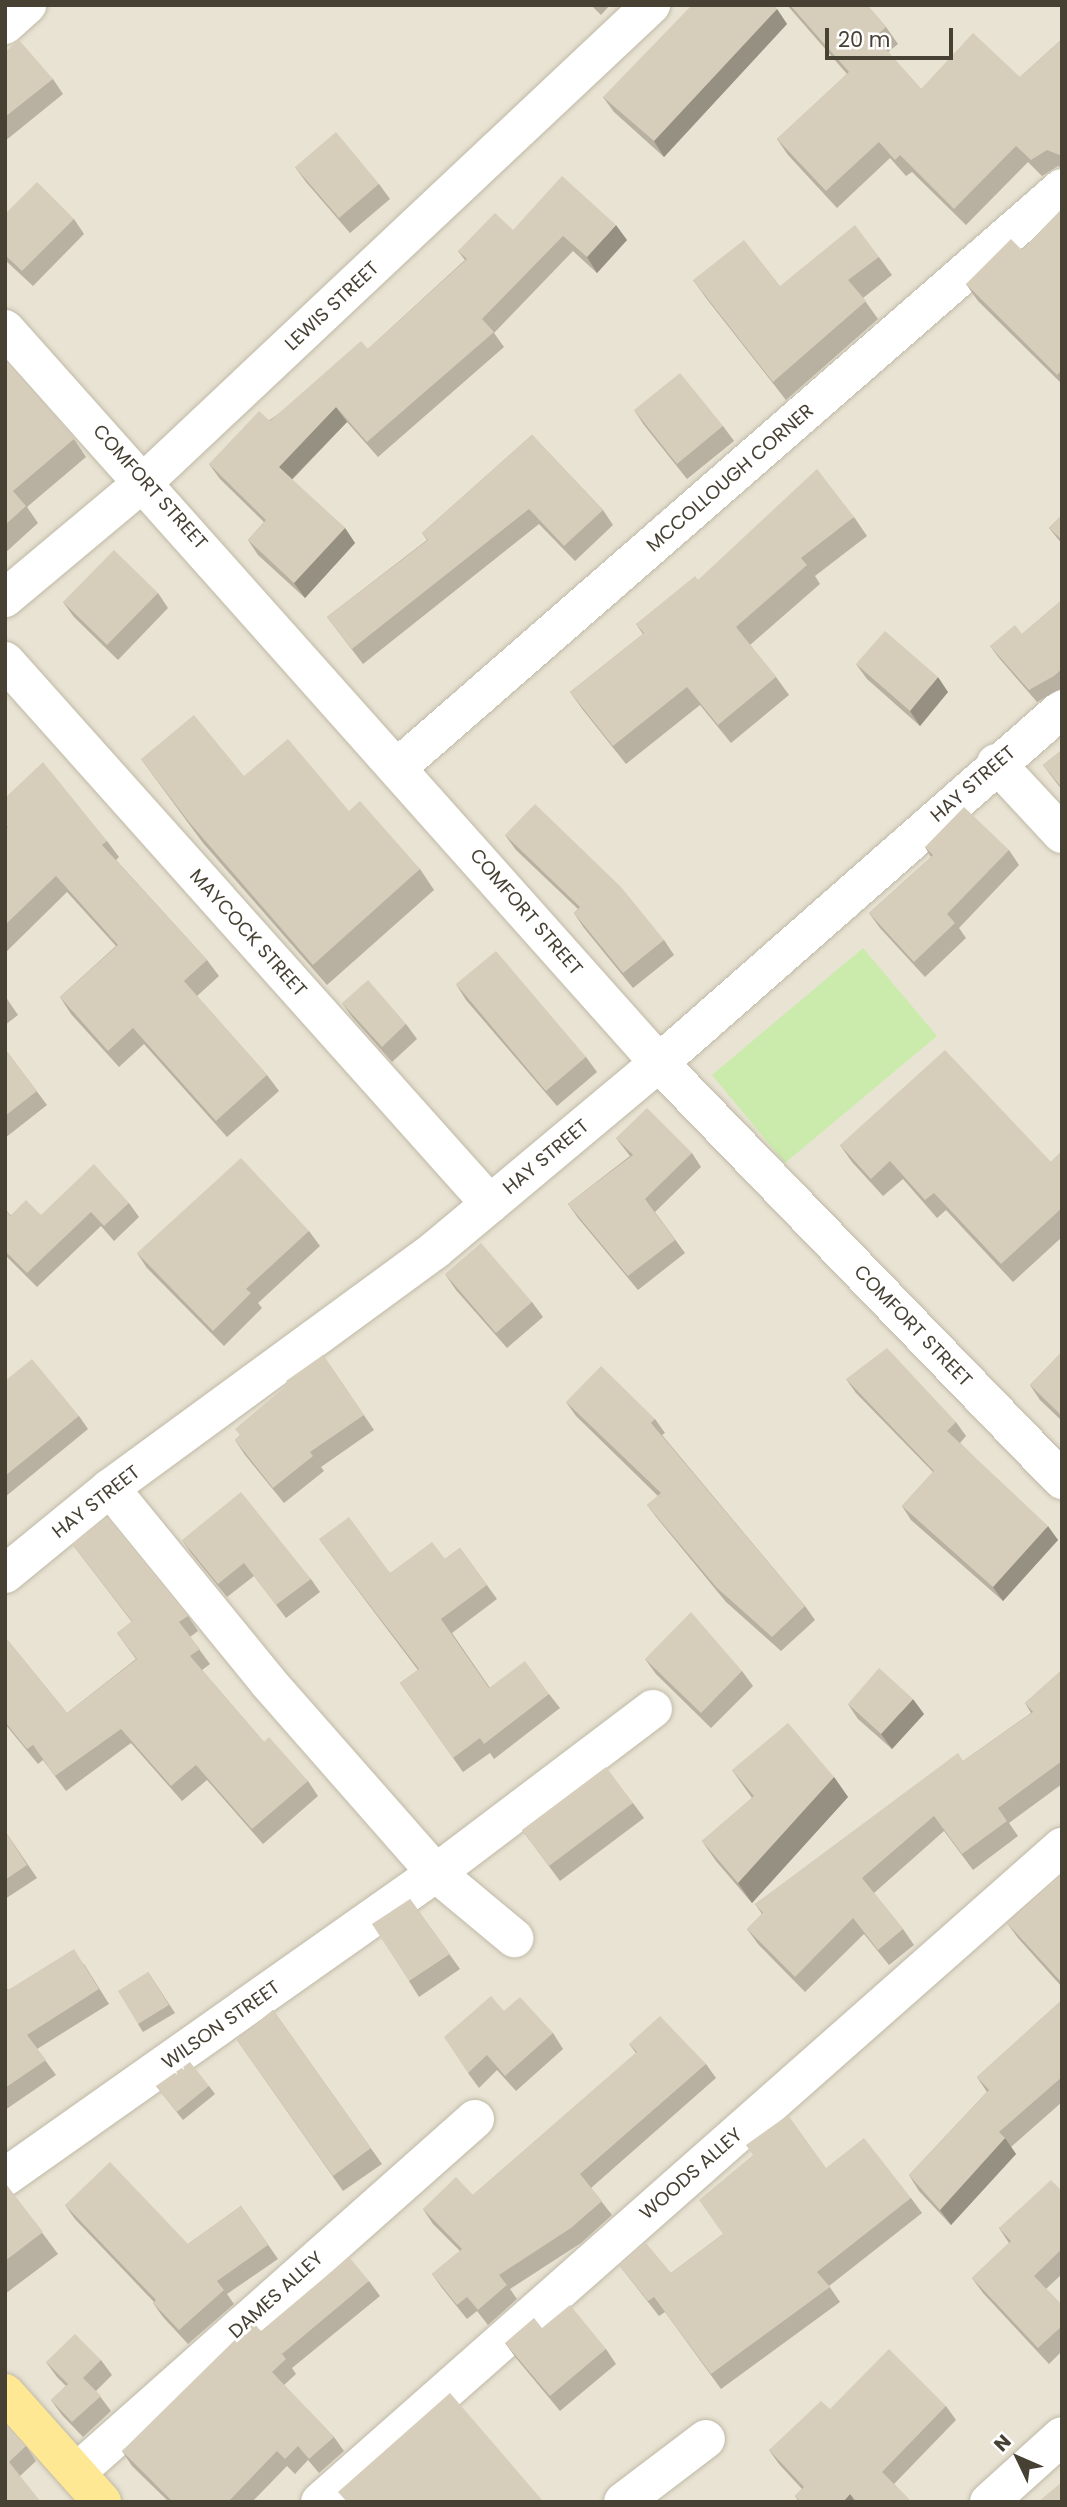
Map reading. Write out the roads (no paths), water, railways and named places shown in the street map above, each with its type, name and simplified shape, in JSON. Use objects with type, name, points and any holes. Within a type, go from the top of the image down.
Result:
[{"type":"main road","points":[[5,2393],[102,2502]]},
{"type":"street","points":[[5,24],[27,5]]},
{"type":"street","name":"LEWIS STREET","points":[[5,598],[145,481],[651,5]]},
{"type":"street","name":"MCCOLLOUGH CORNER","points":[[398,767],[1062,188]]},
{"type":"street","name":"COMFORT STREET","points":[[5,329],[145,481],[659,1063],[1062,1480]]},
{"type":"street","name":"MAYCOCK STREET","points":[[5,661],[490,1204]]},
{"type":"street","name":"HAY STREET","points":[[5,1574],[110,1488],[328,1331],[490,1204],[659,1063],[996,762],[1062,709]]},
{"type":"street","points":[[996,762],[1062,834]]},
{"type":"street","points":[[110,1488],[268,1682],[436,1873],[514,1938]]},
{"type":"street","name":"WILSON STREET","points":[[5,2177],[436,1873],[653,1709]]},
{"type":"street","name":"WOODS ALLEY","points":[[320,2502],[1062,1847]]},
{"type":"street","name":"DAMES ALLEY","points":[[77,2472],[475,2119]]},
{"type":"street","points":[[989,2502],[1062,2436]]},
{"type":"street","points":[[623,2502],[706,2439]]}]
